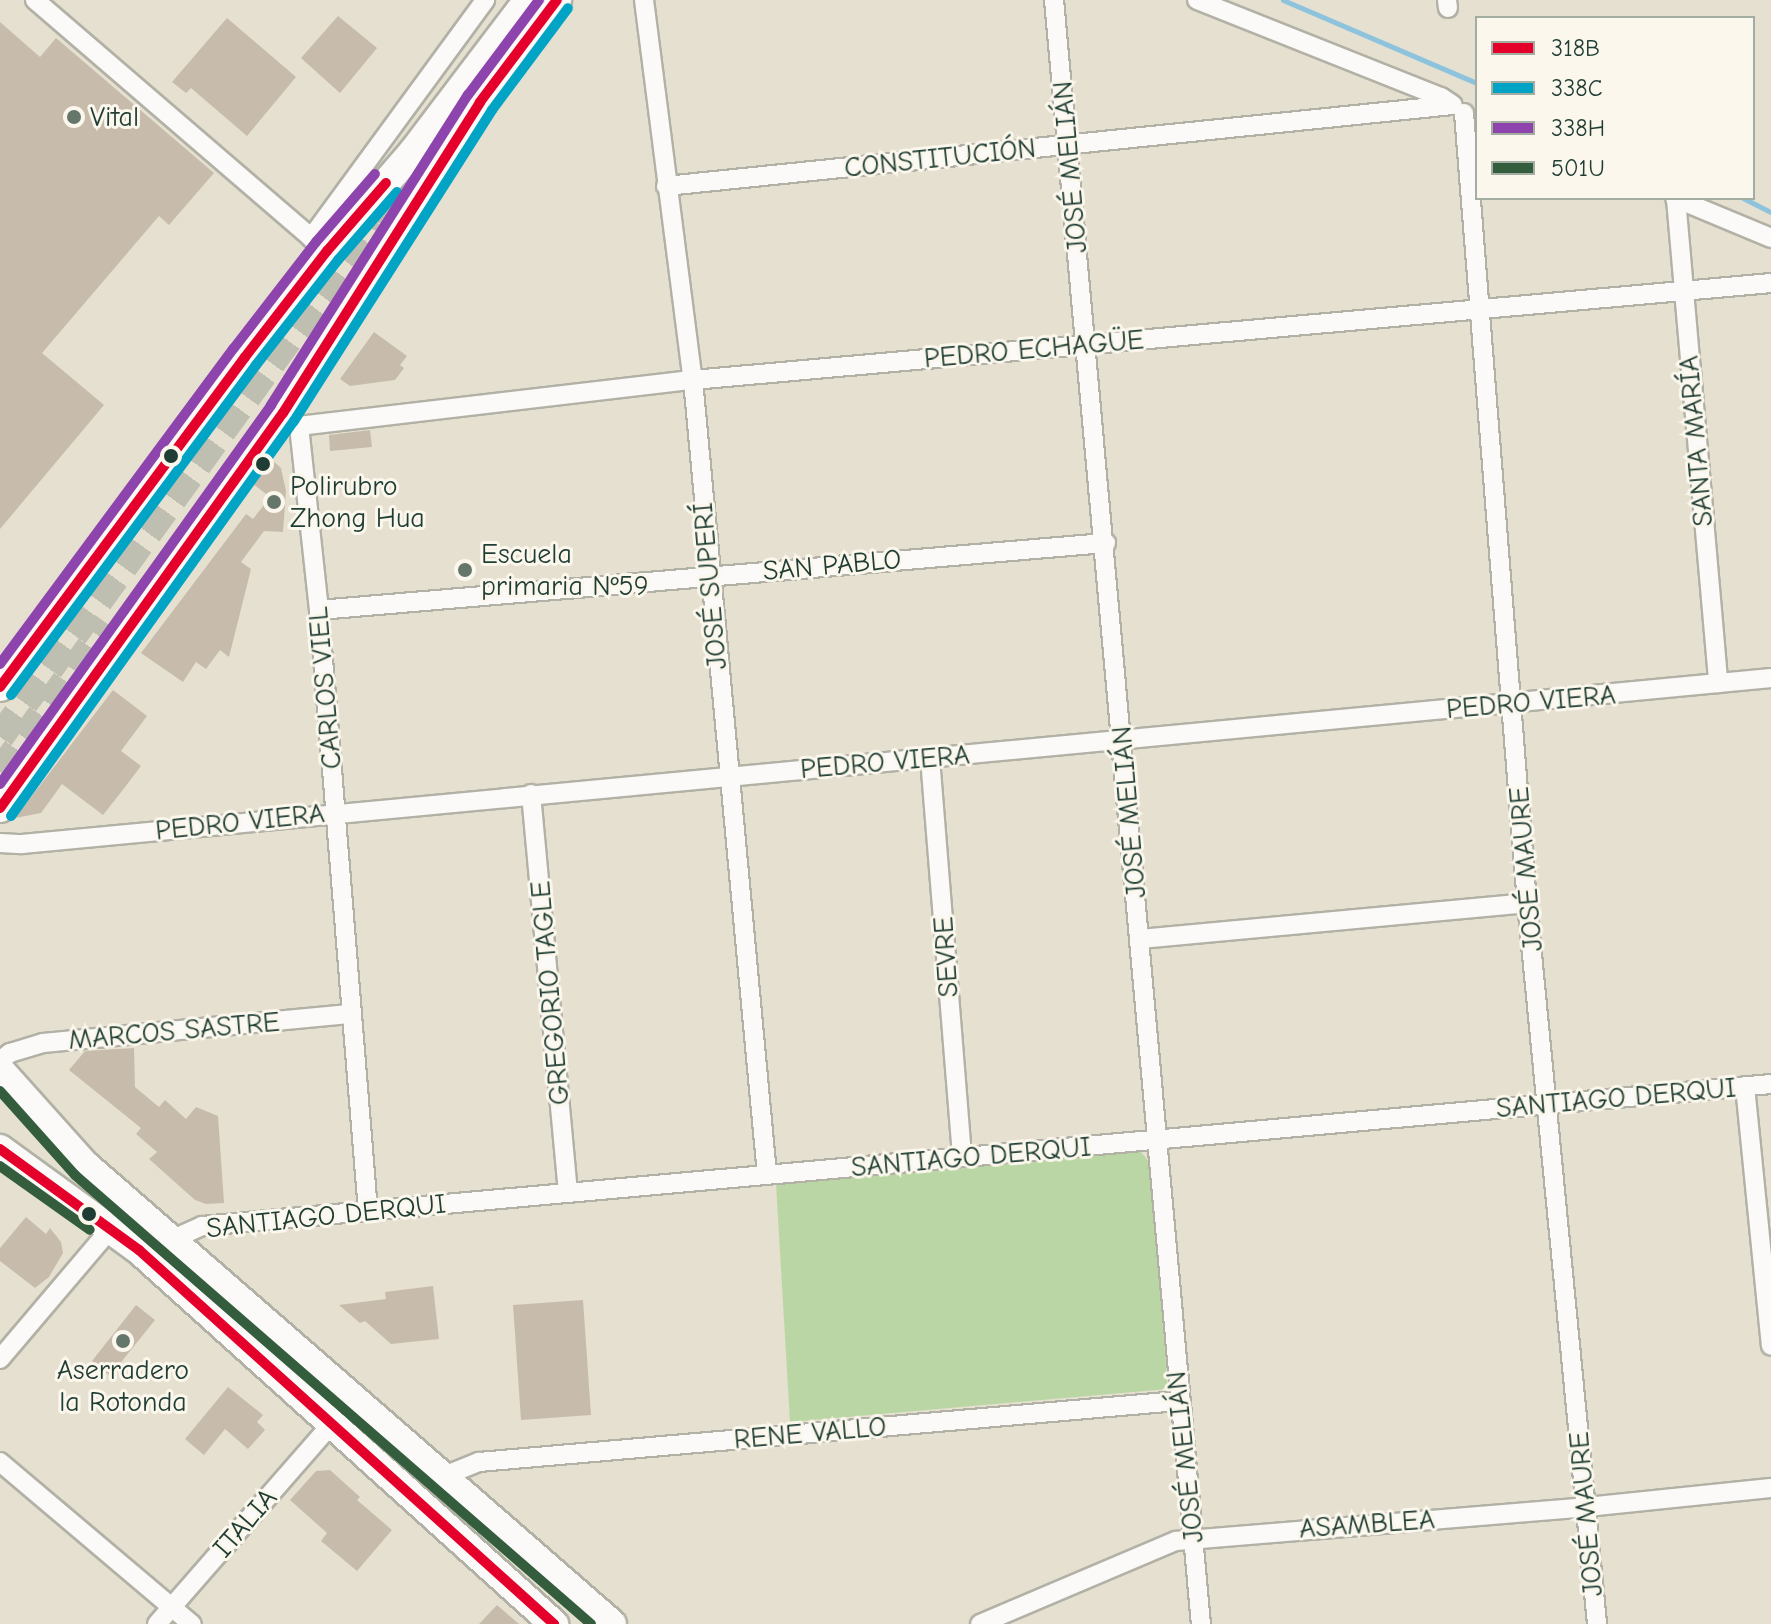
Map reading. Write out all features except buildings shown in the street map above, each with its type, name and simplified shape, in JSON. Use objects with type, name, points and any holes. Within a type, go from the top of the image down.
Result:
[{"type":"main road","points":[[0,687],[319,244],[412,153],[528,0]]},
{"type":"main road","points":[[0,808],[291,420],[480,102],[557,0]]},
{"type":"main road","points":[[0,1070],[84,1164],[612,1624]]},
{"type":"main road","points":[[0,1149],[111,1228],[333,1422],[547,1622]]},
{"type":"street","points":[[35,0],[319,244],[485,0]]},
{"type":"street","name":"JOSÉ SUPERÍ","points":[[644,0],[693,380],[767,1174]]},
{"type":"street","name":"JOSÉ MELIÁN","points":[[1054,0],[1106,543],[1178,1401],[1201,1624]]},
{"type":"street","points":[[1197,0],[1441,97],[1465,112]]},
{"type":"street","name":"CONSTITUCIÓN","points":[[666,186],[1068,145],[1465,112]]},
{"type":"street","name":"JOSÉ MAURE","points":[[1465,112],[1527,903],[1549,1104],[1597,1624]]},
{"type":"street","name":"SANTA MARÍA","points":[[1675,200],[1718,683]]},
{"type":"street","points":[[1680,200],[1771,238]]},
{"type":"street","name":"PEDRO ECHAGÜE","points":[[291,420],[693,380],[1771,283]]},
{"type":"street","name":"CARLOS VIEL","points":[[291,420],[319,610],[368,1211]]},
{"type":"street","name":"SAN PABLO","points":[[319,610],[1106,543]]},
{"type":"street","name":"PEDRO VIERA","points":[[0,843],[22,844],[1771,678]]},
{"type":"street","name":"SEVRE","points":[[930,758],[962,1156]]},
{"type":"street","name":"GREGORIO TAGLE","points":[[531,794],[568,1192]]},
{"type":"street","points":[[1141,939],[1527,903]]},
{"type":"street","name":"MARCOS SASTRE","points":[[0,1061],[10,1053],[43,1043],[352,1014]]},
{"type":"street","name":"SANTIAGO DERQUI","points":[[173,1239],[202,1226],[1771,1084]]},
{"type":"street","points":[[1745,1086],[1771,1346]]},
{"type":"street","points":[[0,1359],[111,1228]]},
{"type":"street","name":"RENE VALLO","points":[[444,1476],[479,1462],[1178,1401]]},
{"type":"street","name":"ITALIA","points":[[157,1624],[333,1422]]},
{"type":"street","points":[[0,1462],[192,1624]]},
{"type":"street","name":"ASAMBLEA","points":[[980,1624],[1147,1550],[1193,1538],[1586,1507],[1771,1488]]},
{"type":"green space","points":[[1140,1151],[1150,1163],[1168,1389],[790,1422],[776,1184]]},
{"type":"waterway","points":[[1283,0],[1475,82]]},
{"type":"waterway","points":[[1747,200],[1771,212]]},
{"type":"tunnel","points":[[0,737],[375,221],[398,179]]},
{"type":"tunnel","points":[[0,772],[107,623]]},
{"type":"transit line","name":"338H","points":[[0,784],[271,405],[468,95],[539,0]]},
{"type":"transit line","name":"318B","points":[[0,808],[283,413],[480,102],[557,0]]},
{"type":"transit line","name":"338C","points":[[11,816],[294,421],[492,110],[568,8]]},
{"type":"transit line","name":"338H","points":[[0,664],[234,348],[316,242],[375,174]]},
{"type":"transit line","name":"318B","points":[[0,687],[245,357],[327,251],[386,183]]},
{"type":"transit line","name":"338C","points":[[11,695],[256,365],[338,260],[397,192]]},
{"type":"transit line","name":"501U","points":[[0,1091],[75,1175],[591,1624]]},
{"type":"transit line","name":"318B","points":[[0,1149],[139,1250],[554,1624]]},
{"type":"transit line","name":"501U","points":[[0,1166],[90,1230]]},
{"type":"place","name":"Vital","points":[[74,117]]},
{"type":"place","name":"Polirubro Zhong Hua","points":[[274,502]]},
{"type":"place","name":"Escuela primaria Nº59","points":[[465,570]]},
{"type":"place","name":"Aserradero la Rotonda","points":[[123,1341]]}]
